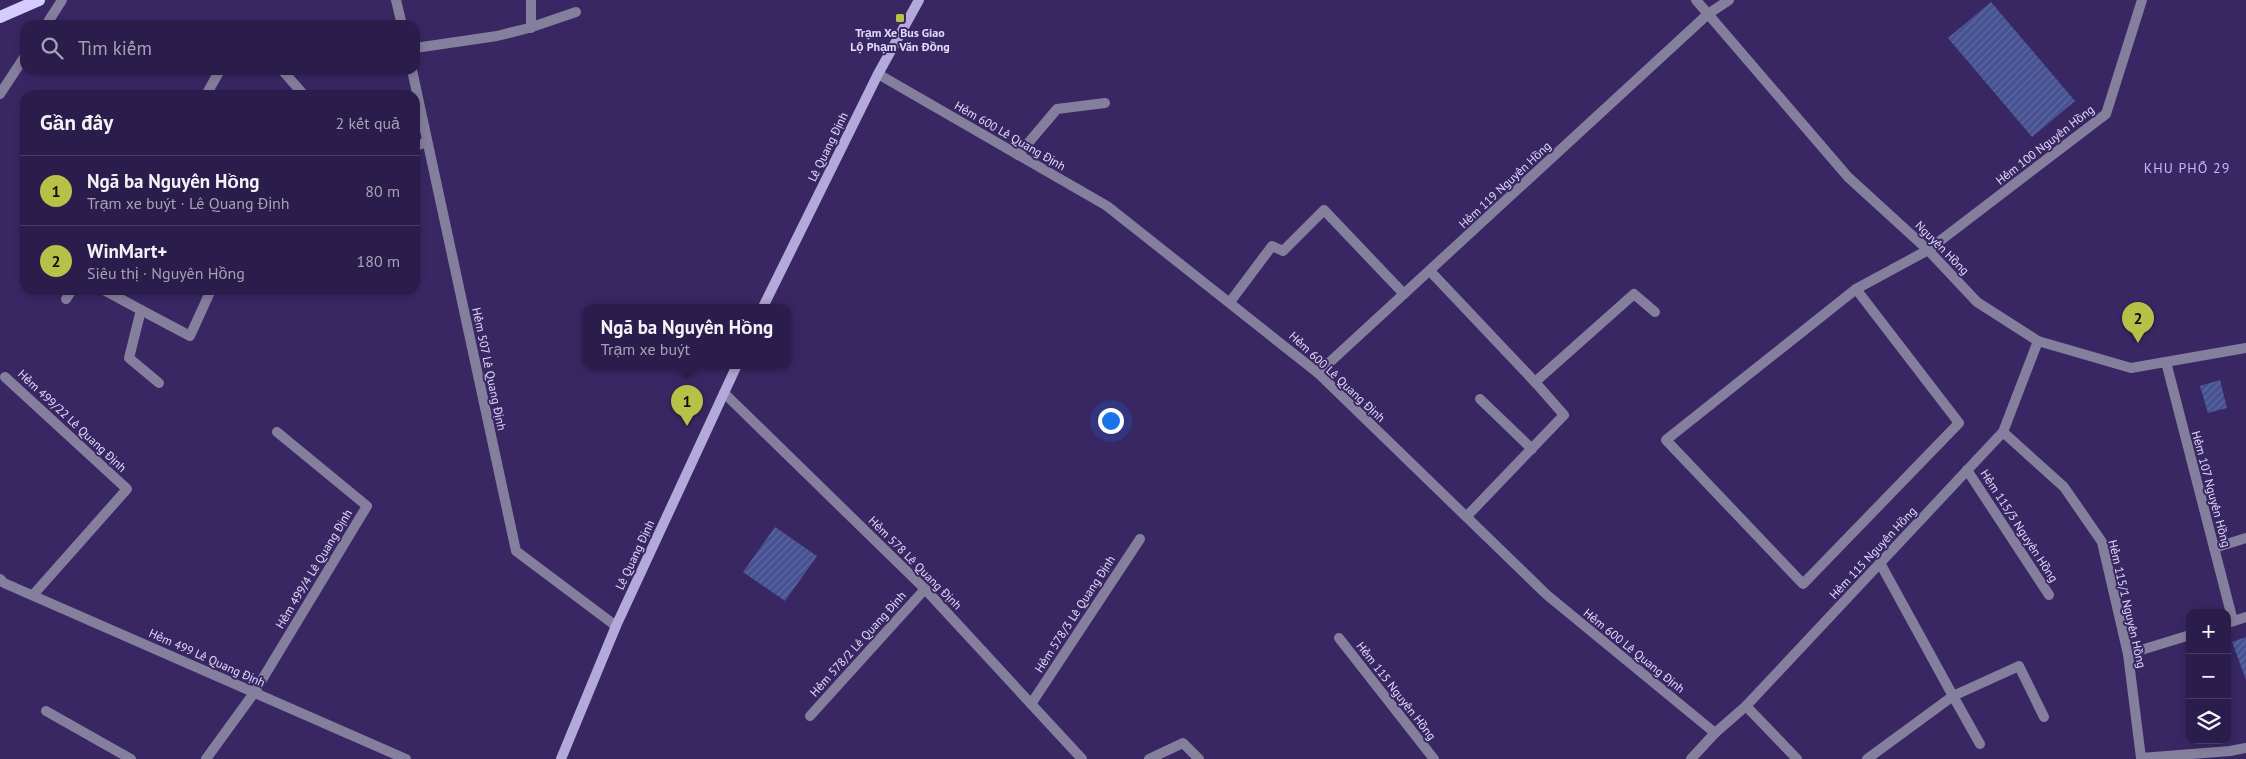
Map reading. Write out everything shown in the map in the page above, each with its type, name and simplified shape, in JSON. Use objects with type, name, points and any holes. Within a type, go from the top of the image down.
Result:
[{"type":"main road","points":[[0,17],[39,0]]},
{"type":"main road","name":"Lê Quang Định","points":[[764,304],[878,74],[919,0]]},
{"type":"main road","name":"Lê Quang Định","points":[[561,759],[616,626],[735,369]]},
{"type":"street","points":[[49,20],[62,0]]},
{"type":"street","points":[[396,0],[401,20]]},
{"type":"street","points":[[531,0],[531,28]]},
{"type":"street","name":"Nguyên Hồng","points":[[1696,0],[1848,177],[1928,250],[1977,302],[2038,341],[2131,368],[2246,348]]},
{"type":"street","name":"Hẻm 119 Nguyên Hồng","points":[[1318,373],[1430,272],[1708,14],[1729,0]]},
{"type":"street","name":"Hẻm 100 Nguyên Hồng","points":[[1856,289],[1959,423],[1803,584],[1666,440],[1856,289],[1928,250],[2106,114],[2142,0]]},
{"type":"street","points":[[420,47],[497,36],[531,28],[576,12]]},
{"type":"street","points":[[0,94],[20,64]]},
{"type":"street","name":"Hẻm 600 Lê Quang Định","points":[[878,74],[1106,206],[1230,302],[1318,373],[1547,595],[1715,734]]},
{"type":"street","points":[[209,90],[217,75]]},
{"type":"street","points":[[286,75],[300,90]]},
{"type":"street","name":"Hẻm 507 Lê Quang Định","points":[[413,75],[416,90]]},
{"type":"street","points":[[1018,155],[1057,109],[1105,103]]},
{"type":"street","name":"Hẻm 507 Lê Quang Định","points":[[420,108],[516,551],[616,626]]},
{"type":"street","points":[[420,144],[427,142]]},
{"type":"street","points":[[1230,302],[1272,246],[1283,250],[1324,210],[1404,294]]},
{"type":"street","points":[[1430,272],[1564,415],[1467,516]]},
{"type":"street","points":[[1535,382],[1634,294],[1655,312]]},
{"type":"street","points":[[113,295],[190,336],[209,295]]},
{"type":"street","points":[[141,310],[128,358],[159,382]]},
{"type":"street","name":"Hẻm 115 Nguyên Hồng","points":[[1691,759],[1746,706],[2003,432],[2038,341]]},
{"type":"street","name":"Hẻm 107 Nguyên Hồng","points":[[2166,362],[2214,548],[2227,609]]},
{"type":"street","name":"Hẻm 499/22 Lê Quang Định","points":[[5,377],[127,489],[33,595]]},
{"type":"street","name":"Hẻm 578 Lê Quang Định","points":[[724,393],[925,589],[1082,759]]},
{"type":"street","points":[[1480,399],[1532,448]]},
{"type":"street","name":"Hẻm 499/4 Lê Quang Định","points":[[254,693],[367,506],[277,432]]},
{"type":"street","name":"Hẻm 115/1 Nguyên Hồng","points":[[2003,432],[2064,487],[2102,542],[2128,654],[2141,759],[2246,748]]},
{"type":"street","name":"Hẻm 115/3 Nguyên Hồng","points":[[1968,470],[2049,595]]},
{"type":"street","name":"Hẻm 578/3 Lê Quang Định","points":[[1031,704],[1140,538]]},
{"type":"street","points":[[2214,548],[2246,538]]},
{"type":"street","points":[[1880,563],[1980,744]]},
{"type":"street","name":"Hẻm 499 Lê Quang Định","points":[[0,579],[4,583],[406,759]]},
{"type":"street","name":"Hẻm 578/2 Lê Quang Định","points":[[810,716],[925,589]]},
{"type":"street","points":[[2231,622],[2246,617]]},
{"type":"street","points":[[2128,654],[2186,636]]},
{"type":"street","name":"Hẻm 115 Nguyên Hồng","points":[[1339,638],[1430,758]]},
{"type":"street","points":[[1868,759],[1953,696],[2019,666],[2044,717]]},
{"type":"street","points":[[206,759],[254,693]]},
{"type":"street","points":[[1746,706],[1797,759]]},
{"type":"street","points":[[46,711],[131,759]]},
{"type":"street","points":[[1148,759],[1183,743],[1200,759]]},
{"type":"building","points":[[1991,2],[2075,101],[2032,137],[1948,38]]},
{"type":"building","points":[[2220,380],[2227,408],[2208,413],[2200,386]]},
{"type":"building","points":[[775,527],[817,556],[785,601],[743,572]]},
{"type":"building","points":[[2246,637],[2246,680],[2232,642]]},
{"type":"place","name":"Trạm Xe Bus Giao Lộ Phạm Văn Đồng","points":[[900,18]]},
{"type":"place","name":"WinMart+","points":[[2138,343]]},
{"type":"place","name":"Ngã ba Nguyên Hồng","points":[[687,426]]},
{"type":"district","name":"KHU PHỐ 29","points":[[2187,168]]}]
